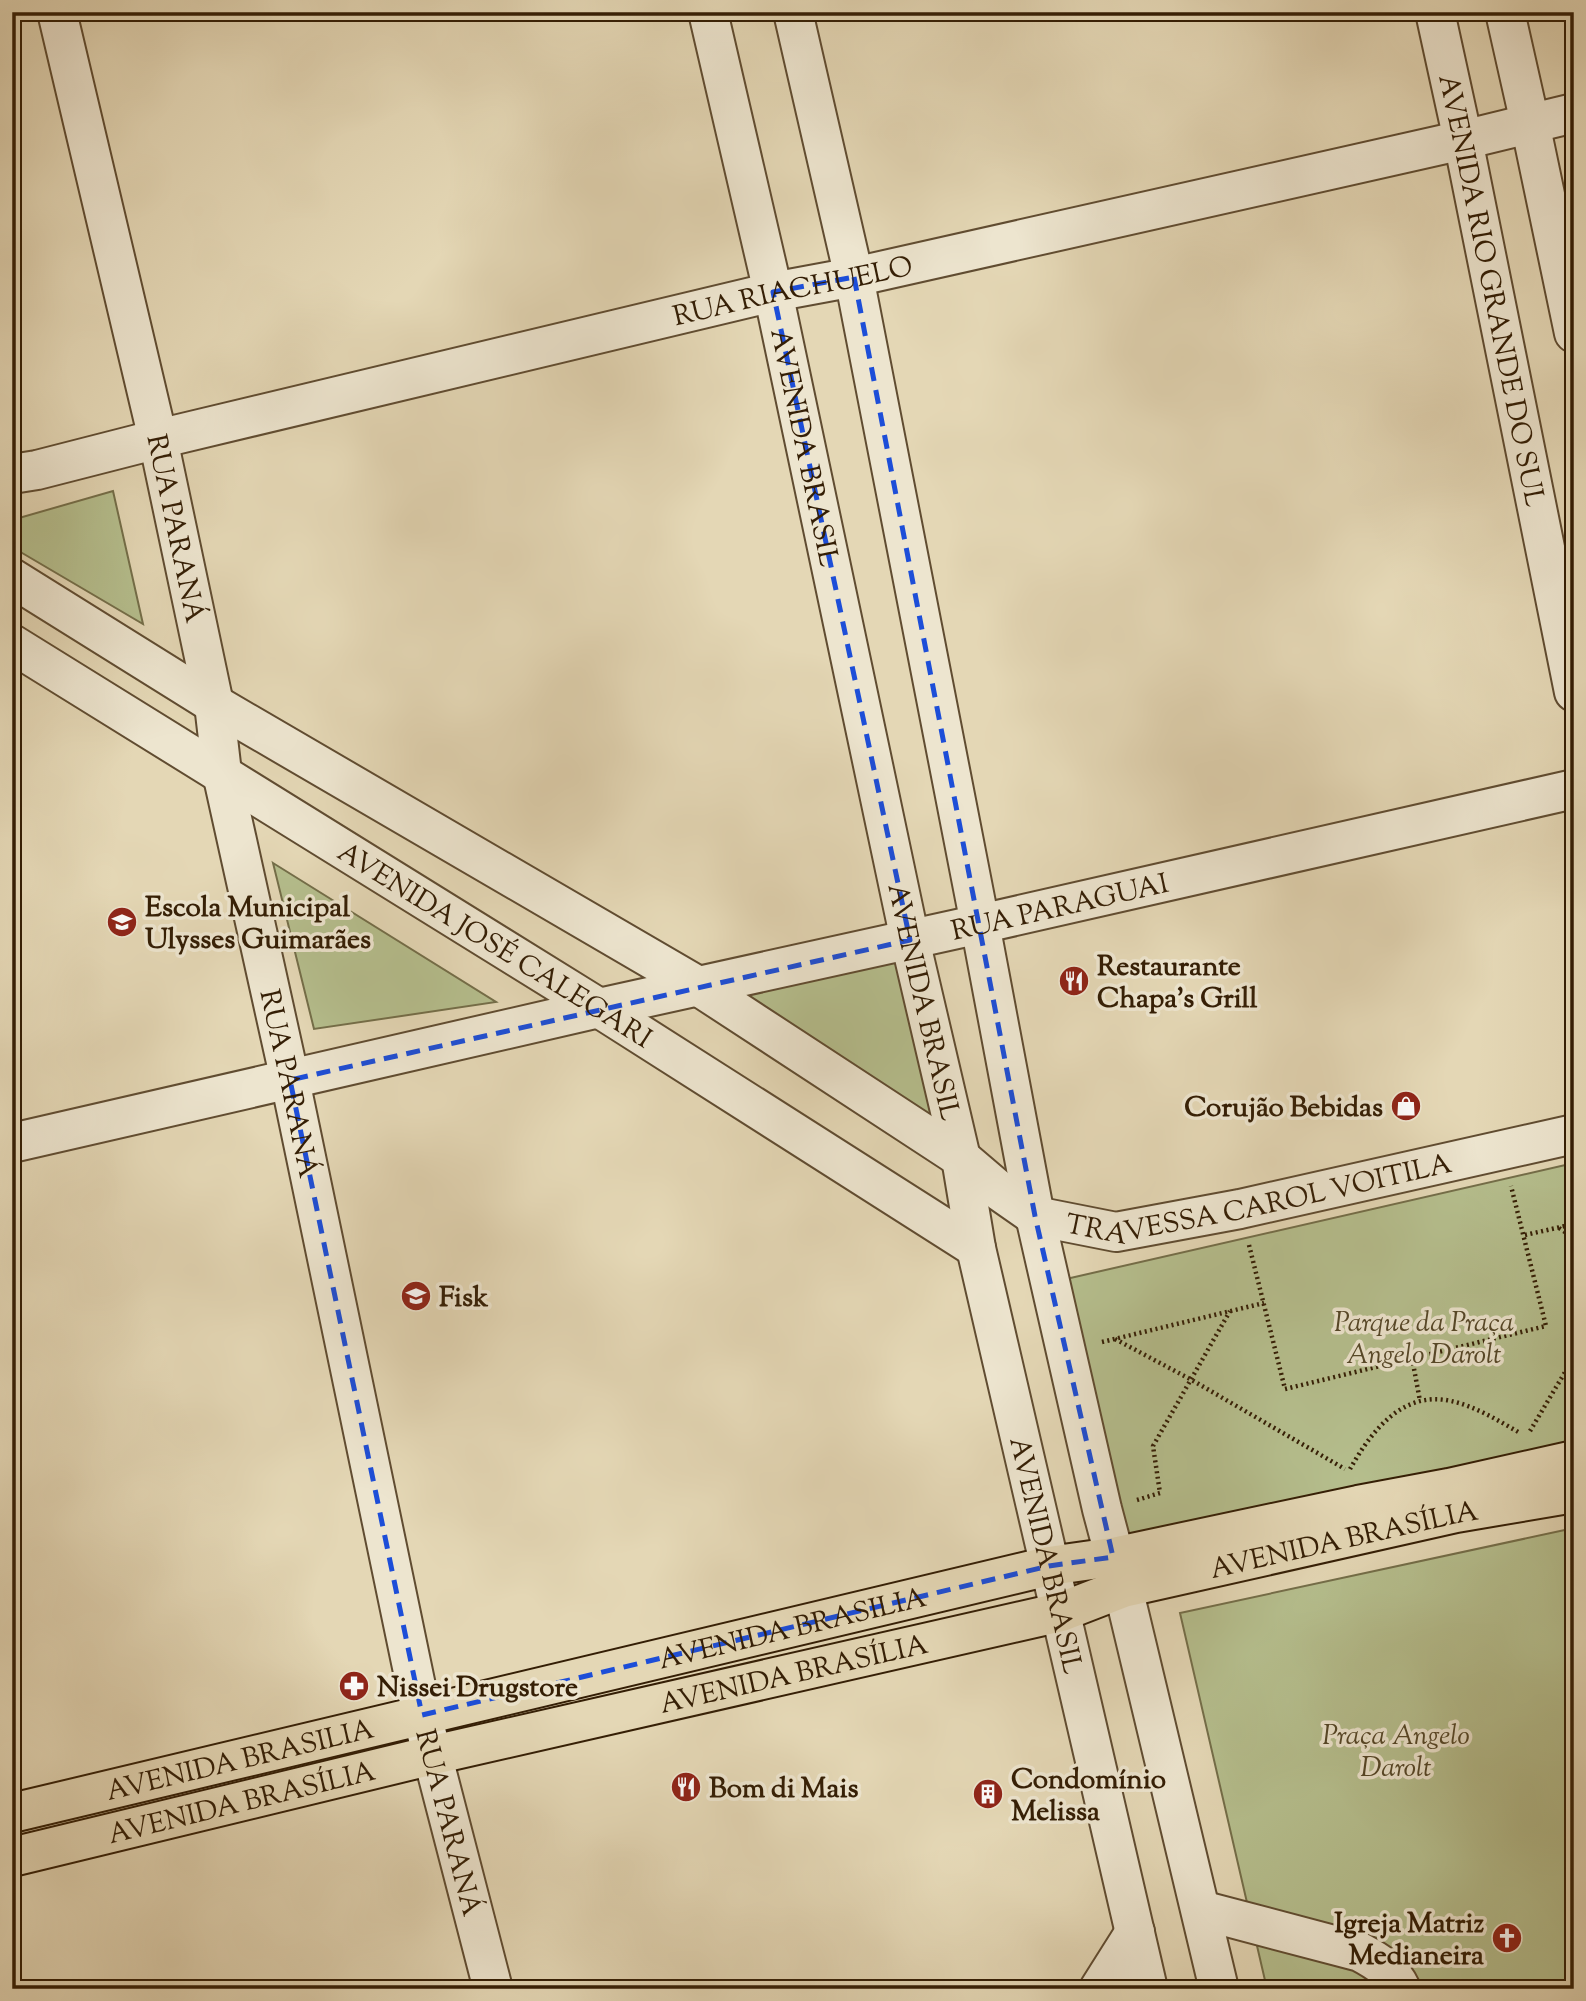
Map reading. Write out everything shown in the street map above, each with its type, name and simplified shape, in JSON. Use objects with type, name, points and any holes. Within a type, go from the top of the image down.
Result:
[{"type":"main road","name":"AVENIDA BRASILIA","points":[[12,1813],[1049,1566],[1118,1572],[1358,1505],[1453,1501],[1574,1460]]},
{"type":"main road","name":"AVENIDA BRASÍLIA","points":[[1453,1501],[1574,1493]]},
{"type":"main road","name":"AVENIDA BRASÍLIA","points":[[12,1857],[433,1755],[1061,1612],[1118,1572]]},
{"type":"street","name":"RUA PARANÁ","points":[[57,12],[158,439],[214,704],[222,773],[290,1080],[422,1715],[493,1989]]},
{"type":"street","name":"AVENIDA BRASIL","points":[[708,12],[774,292],[910,940],[961,1158],[976,1248],[1149,1989]]},
{"type":"street","points":[[793,12],[854,277],[1035,1216],[1102,1509],[1219,1989]]},
{"type":"street","name":"AVENIDA RIO GRANDE DO SUL","points":[[1434,12],[1463,140],[1574,692]]},
{"type":"street","points":[[1505,12],[1574,333]]},
{"type":"street","name":"RUA RIACHUELO","points":[[12,474],[774,292],[854,277],[1574,113]]},
{"type":"street","points":[[12,578],[214,704],[698,986],[961,1158]]},
{"type":"street","name":"AVENIDA JOSÉ CALEGARI","points":[[12,644],[599,1008],[976,1248]]},
{"type":"street","name":"RUA PARAGUAI","points":[[12,1143],[1574,789]]},
{"type":"street","name":"TRAVESSA CAROL VOITILA","points":[[961,1158],[1002,1193],[1035,1216],[1116,1232],[1240,1209],[1574,1134]]},
{"type":"street","points":[[1201,1910],[1360,1952],[1378,1962],[1396,1978],[1401,1989]]},
{"type":"street","points":[[1099,1989],[1135,1932]]},
{"type":"path","points":[[1240,1209],[1285,1389],[1546,1326],[1502,1151]]},
{"type":"path","points":[[1524,1235],[1574,1224]]},
{"type":"path","points":[[1558,1227],[1574,1238]]},
{"type":"path","points":[[1066,1351],[1264,1303]]},
{"type":"path","points":[[1102,1509],[1160,1493],[1153,1446],[1230,1311]]},
{"type":"path","points":[[1115,1339],[1190,1379],[1349,1472],[1384,1420],[1420,1401],[1450,1400],[1470,1407],[1527,1437],[1574,1357]]},
{"type":"path","points":[[1412,1358],[1420,1401]]},
{"type":"highlighted area","points":[[854,277],[1035,1216],[1113,1557],[1049,1566],[422,1715],[290,1080],[910,940],[773,292]]},
{"type":"green space","points":[[113,491],[143,624],[12,547],[12,520]]},
{"type":"green space","points":[[273,863],[496,1002],[314,1029]]},
{"type":"green space","points":[[899,953],[941,1141],[721,993]]},
{"type":"green space","name":"Parque da Praça Angelo Darolt","points":[[1574,1163],[1574,1443],[1126,1546],[1066,1279]]},
{"type":"green space","name":"Praça Angelo Darolt","points":[[1574,1528],[1574,1989],[1267,1989],[1180,1613]]},
{"type":"place","name":"Escola Municipal Ulysses Guimarães","points":[[122,922]]},
{"type":"place","name":"Restaurante Chapa's Grill","points":[[1074,981]]},
{"type":"place","name":"Corujão Bebidas","points":[[1406,1106]]},
{"type":"place","name":"Fisk","points":[[416,1296]]},
{"type":"place","name":"Nissei Drugstore","points":[[354,1686]]},
{"type":"place","name":"Bom di Mais","points":[[686,1787]]},
{"type":"place","name":"Condomínio Melissa","points":[[988,1794]]},
{"type":"place","name":"Igreja Matriz Medianeira","points":[[1507,1938]]}]
